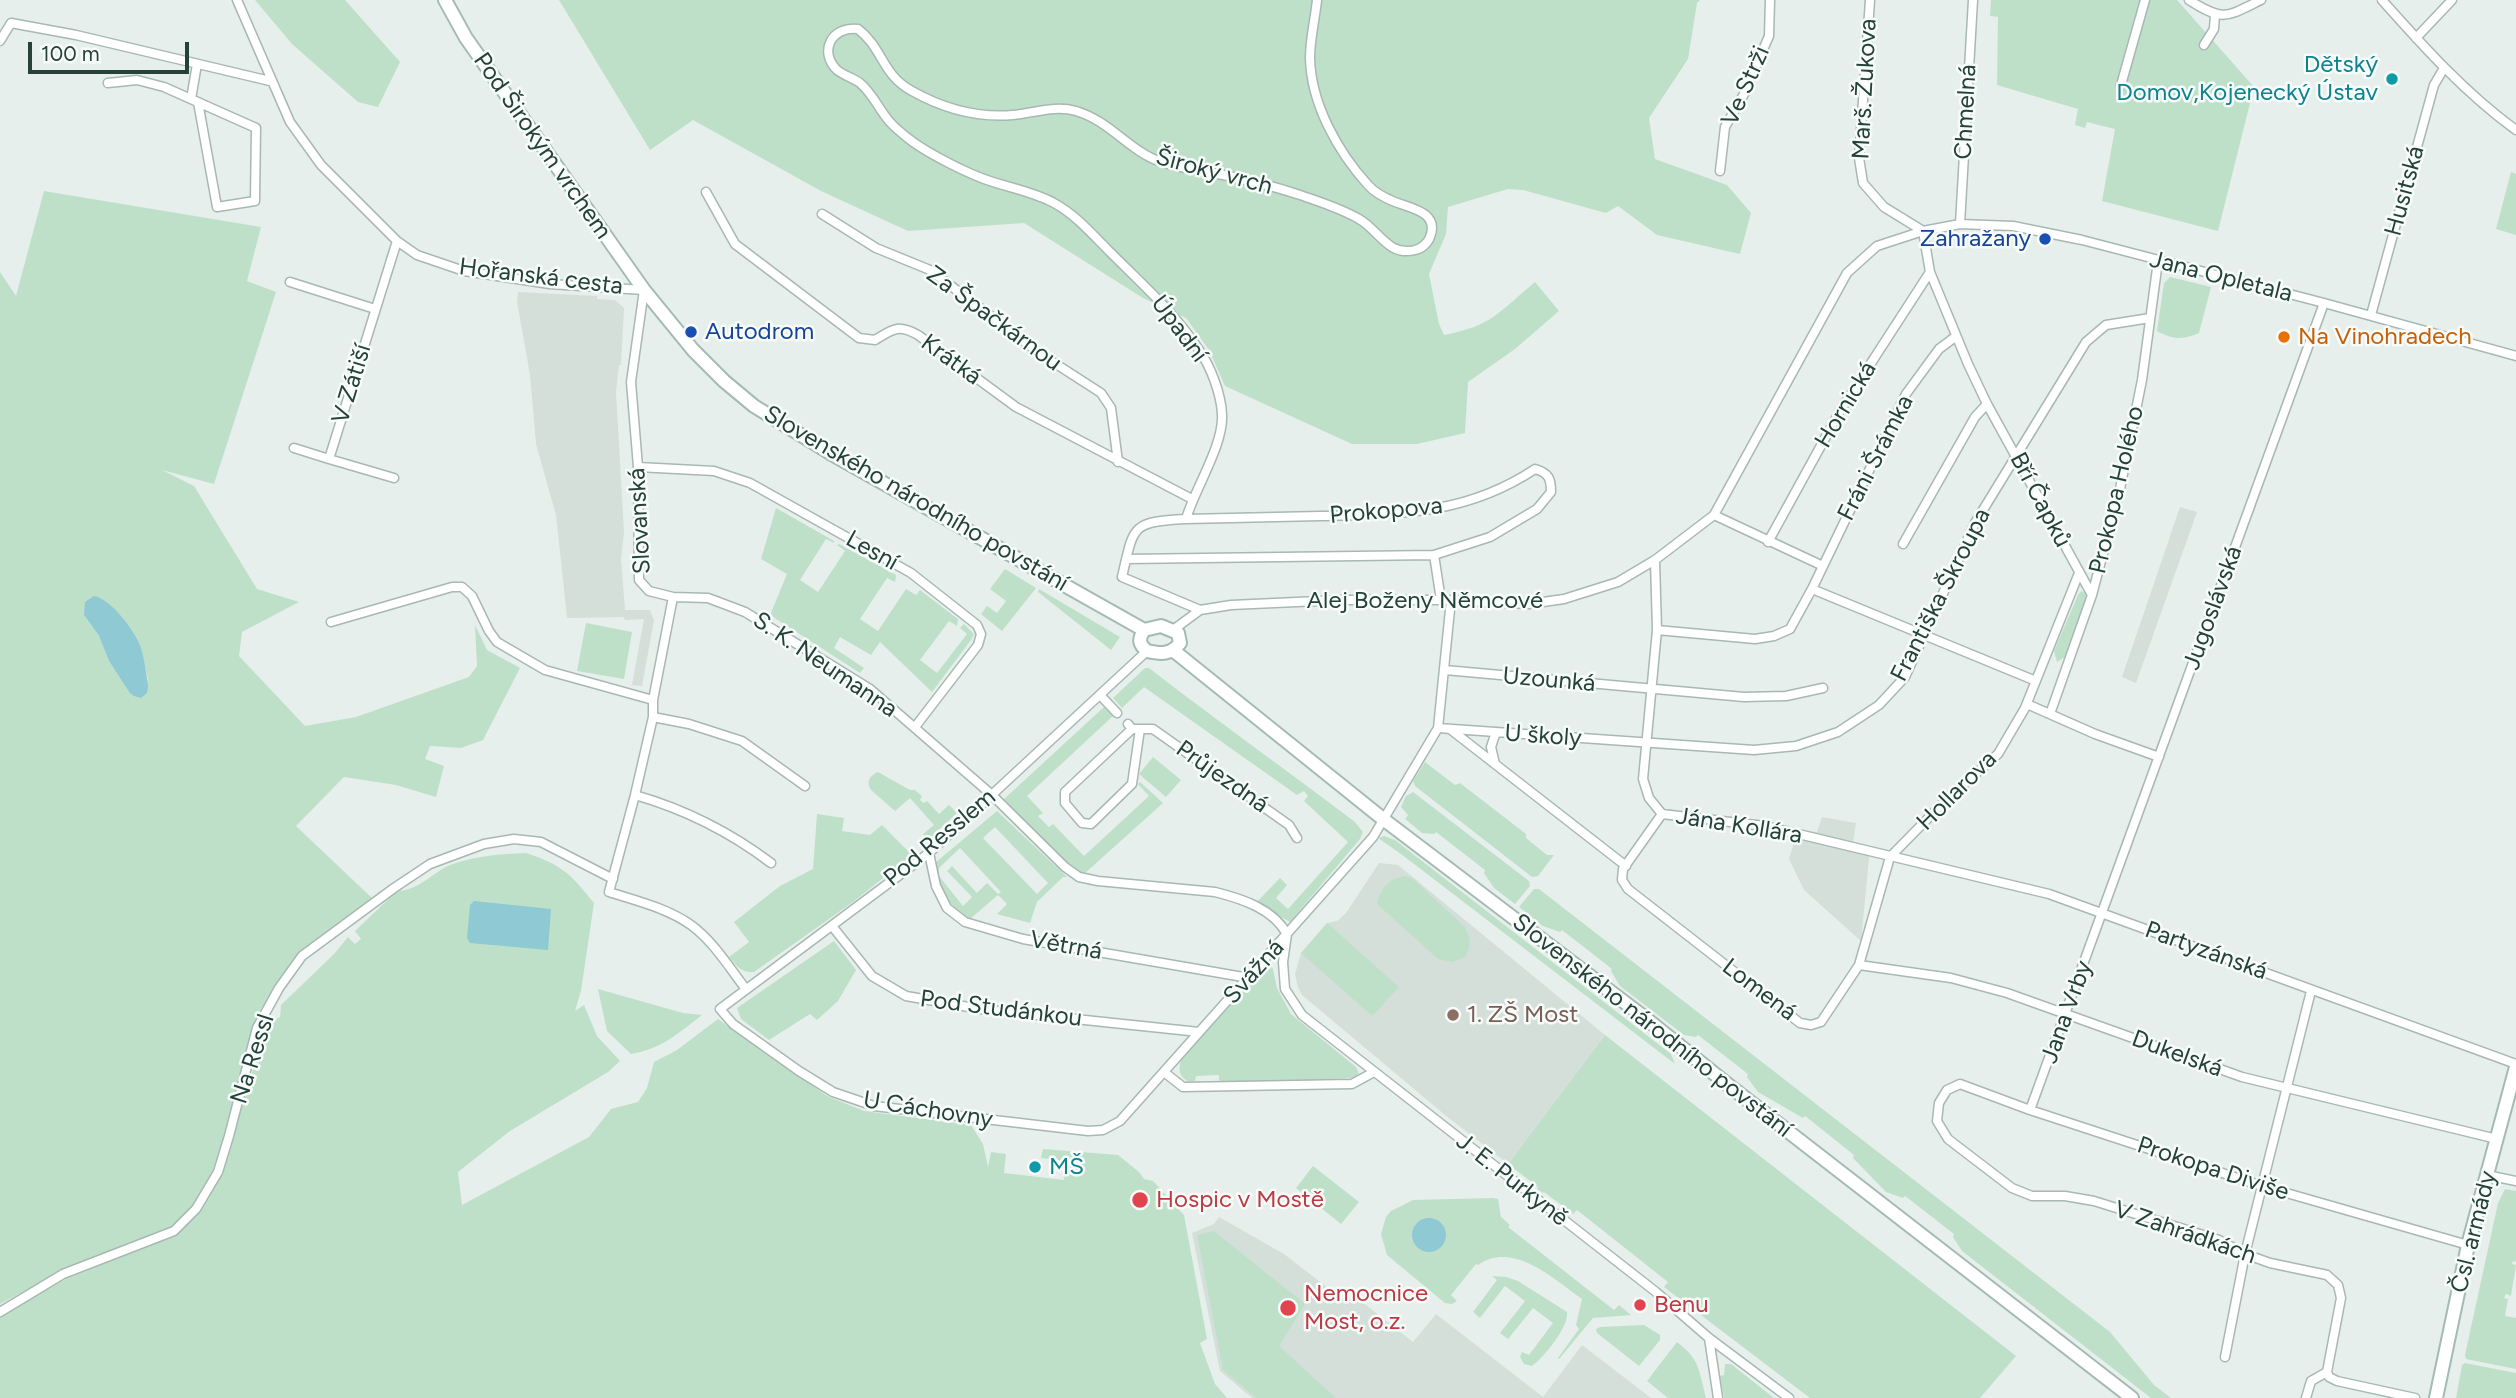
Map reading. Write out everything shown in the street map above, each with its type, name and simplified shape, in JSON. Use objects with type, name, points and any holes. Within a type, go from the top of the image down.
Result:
[{"type":"street","name":"Hořanská cesta","points":[[237,0],[290,122],[321,165],[397,241],[417,255],[464,271],[550,284],[644,290]]},
{"type":"street","name":"Pod Širokým vrchem","points":[[445,0],[466,38],[644,290]]},
{"type":"street","name":"Široký vrch","points":[[1026,190],[979,177],[914,143],[889,121],[871,93],[857,81],[838,71],[831,62],[829,48],[833,36],[847,28],[858,29],[875,46],[892,76],[911,91],[952,109],[979,115],[1013,115],[1051,109],[1074,110],[1107,124],[1146,155],[1162,162],[1232,176],[1332,206],[1361,220],[1394,250],[1418,250],[1430,237],[1428,216],[1414,206],[1378,194],[1349,160],[1329,129],[1314,87],[1310,57],[1317,0]]},
{"type":"street","name":"Ve Strži","points":[[1720,171],[1725,127],[1744,94],[1769,36],[1770,0]]},
{"type":"street","name":"Marš. Žukova","points":[[1870,0],[1859,158],[1863,183],[1884,207],[1923,231]]},
{"type":"street","name":"Chmelná","points":[[1960,223],[1973,0]]},
{"type":"street","points":[[2120,85],[2145,0]]},
{"type":"street","points":[[2189,0],[2215,14],[2227,16],[2261,0]]},
{"type":"street","points":[[2382,0],[2444,68],[2474,97],[2516,130]]},
{"type":"street","points":[[2416,38],[2452,0]]},
{"type":"street","points":[[2204,46],[2214,29],[2215,14]]},
{"type":"street","points":[[0,41],[11,23],[76,34],[270,81]]},
{"type":"street","points":[[108,83],[137,80],[164,87],[194,101],[256,128],[255,201],[217,207],[194,101],[197,64]]},
{"type":"street","name":"Husitská","points":[[2371,316],[2434,85],[2444,68]]},
{"type":"street","name":"Úpadní","points":[[1026,190],[1070,212],[1162,303],[1200,351],[1214,380],[1222,414],[1220,436],[1186,519]]},
{"type":"street","name":"Krátká","points":[[706,192],[735,244],[859,338],[875,340],[893,329],[904,327],[1016,407],[1192,499]]},
{"type":"street","name":"Za Špačkárnou","points":[[822,214],[876,248],[930,270],[1042,355],[1101,393],[1111,408],[1118,462]]},
{"type":"street","name":"Jana Opletala","points":[[1923,231],[1960,223],[2013,226],[2047,232],[2324,303],[2516,356]]},
{"type":"street","name":"Bří Čapků","points":[[1923,231],[1930,272],[1955,337],[1987,404],[2092,595]]},
{"type":"street","name":"Alej Boženy Němcové","points":[[1173,630],[1200,610],[1231,605],[1340,600],[1451,600],[1529,604],[1564,599],[1602,589],[1655,560],[1714,514],[1847,273],[1877,246],[1923,231]]},
{"type":"street","name":"V Zátiší","points":[[329,459],[397,241]]},
{"type":"street","name":"Prokopa Holého","points":[[2050,714],[2092,595],[2120,489],[2142,380],[2158,261]]},
{"type":"street","name":"Hornická","points":[[1768,542],[1840,411],[1930,272]]},
{"type":"street","points":[[290,282],[375,309]]},
{"type":"street","name":"Slovanská","points":[[644,290],[631,382],[638,467],[639,580],[649,591],[673,597],[653,700],[653,717],[609,892],[656,906],[691,926],[712,946],[745,988]]},
{"type":"street","name":"Slovenského národního povstání","points":[[644,290],[693,350],[754,406],[830,453],[1144,630]]},
{"type":"street","name":"Jugoslávská","points":[[2103,914],[2324,303]]},
{"type":"street","name":"Františka Škroupa","points":[[1647,744],[1754,750],[1796,746],[1838,732],[1879,705],[1905,677],[1975,523],[2087,342],[2106,325],[2150,318]]},
{"type":"street","name":"Fráni Šrámka","points":[[1657,630],[1755,639],[1774,636],[1790,629],[1906,394],[1940,349],[1955,337]]},
{"type":"street","points":[[1903,544],[1975,417],[1987,404]]},
{"type":"street","points":[[294,448],[394,478]]},
{"type":"street","name":"Lesní","points":[[638,467],[714,471],[750,483],[911,573],[977,625],[981,634],[978,645],[915,727]]},
{"type":"street","name":"Prokopova","points":[[1535,469],[1544,471],[1550,480],[1551,492],[1537,509],[1490,537],[1434,555],[1126,559],[1132,535],[1138,527],[1154,521],[1186,519],[1406,514],[1449,507],[1513,484],[1535,469]]},
{"type":"street","points":[[1714,514],[1823,566]]},
{"type":"street","name":"Prokopova","points":[[1434,555],[1441,600]]},
{"type":"street","points":[[1126,559],[1122,577],[1200,610]]},
{"type":"street","name":"Jána Kollára","points":[[1655,560],[1657,630],[1643,779],[1649,799],[1662,814],[1765,826],[1890,858]]},
{"type":"street","name":"Prokopa Holého","points":[[2036,681],[2079,573]]},
{"type":"street","points":[[331,622],[452,587],[462,587],[472,596],[497,642],[545,670],[653,700]]},
{"type":"street","points":[[1812,589],[2036,681]]},
{"type":"street","name":"S. K. Neumanna","points":[[673,597],[708,598],[745,612],[870,689],[992,795],[1065,867],[1079,877],[1215,892],[1234,897],[1258,907],[1280,921],[1287,934]]},
{"type":"street","points":[[1438,728],[1451,600]]},
{"type":"street","points":[[1161,626],[1173,630],[1178,633],[1180,643],[1174,651],[1160,654],[1147,651],[1140,644],[1139,637],[1144,630],[1161,626]]},
{"type":"street","name":"Pod Resslem","points":[[720,1009],[929,853],[1147,651]]},
{"type":"street","name":"Slovenského národního povstání","points":[[1174,651],[1382,819],[1644,1017],[2132,1398]]},
{"type":"street","name":"Uzounká","points":[[1445,670],[1744,697],[1786,696],[1823,688]]},
{"type":"street","name":"Hollarova","points":[[1890,858],[1946,800],[1998,754],[2027,704],[2036,681]]},
{"type":"street","points":[[1100,695],[1116,713]]},
{"type":"street","points":[[2027,704],[2095,734],[2159,757]]},
{"type":"street","points":[[653,717],[689,724],[742,741],[805,786]]},
{"type":"street","name":"Průjezdná","points":[[1133,727],[1132,784],[1091,824],[1082,823],[1065,803],[1066,792],[1133,727],[1153,729],[1289,825],[1297,838]]},
{"type":"street","name":"U školy","points":[[1438,728],[1647,744]]},
{"type":"street","name":"Svážná","points":[[1120,1121],[1373,837],[1438,728]]},
{"type":"street","points":[[1450,729],[1626,866],[1662,814]]},
{"type":"street","points":[[1495,764],[1491,747],[1496,732]]},
{"type":"street","points":[[635,795],[674,806],[749,847],[771,863]]},
{"type":"street","name":"Na Ressl","points":[[0,1312],[63,1275],[174,1231],[196,1209],[218,1172],[257,1028],[279,988],[302,956],[430,863],[484,844],[514,839],[541,842],[612,879]]},
{"type":"street","name":"Větrná","points":[[929,853],[936,886],[947,908],[965,922],[1023,939],[1248,978]]},
{"type":"street","name":"Partyzánská","points":[[1890,858],[2049,894],[2516,1065]]},
{"type":"street","name":"Lomená","points":[[1626,866],[1622,880],[1628,889],[1800,1023],[1811,1025],[1821,1022],[1860,965],[1890,858]]},
{"type":"street","name":"Jana Vrby","points":[[2030,1110],[2103,914]]},
{"type":"street","name":"Pod Studánkou","points":[[832,926],[872,976],[906,996],[980,1009],[1199,1032]]},
{"type":"street","name":"J. E. Purkyně","points":[[1287,934],[1283,962],[1285,989],[1302,1015],[1656,1292],[1709,1338],[1789,1398]]},
{"type":"street","name":"Dukelská","points":[[1860,965],[1951,978],[2007,993],[2242,1077],[2497,1139]]},
{"type":"street","points":[[2225,1357],[2245,1254],[2311,991]]},
{"type":"street","name":"U Cáchovny","points":[[720,1009],[733,1024],[799,1071],[834,1092],[874,1105],[1088,1131],[1103,1130],[1120,1121]]},
{"type":"street","name":"Čsl. armády","points":[[2436,1398],[2468,1245],[2516,1065]]},
{"type":"street","points":[[1164,1072],[1183,1087],[1352,1083],[1374,1072]]},
{"type":"street","name":"Prokopa Diviše","points":[[1960,1084],[2030,1110],[2262,1186],[2468,1245]]},
{"type":"street","name":"V Zahrádkách","points":[[1960,1084],[1947,1090],[1943,1096],[1939,1103],[1937,1121],[1948,1139],[2012,1188],[2032,1196],[2064,1196],[2094,1201],[2219,1240],[2270,1263],[2328,1275],[2339,1284],[2341,1298],[2327,1372],[2311,1381],[2306,1398]]},
{"type":"street","points":[[2487,1175],[2516,1181]]},
{"type":"street","points":[[1709,1338],[1718,1398]]},
{"type":"street","points":[[2327,1372],[2329,1377],[2337,1381],[2415,1398]]},
{"type":"shaded area","points":[[518,292],[597,296],[597,299],[615,300],[624,308],[621,365],[616,392],[624,532],[621,559],[625,610],[650,610],[654,620],[642,686],[632,685],[644,619],[567,618],[556,515],[536,444],[530,375],[517,302]]},
{"type":"shaded area","points":[[2180,507],[2197,512],[2136,683],[2122,677]]},
{"type":"shaded area","points":[[1822,817],[1856,823],[1853,843],[1870,848],[1861,941],[1804,890],[1789,859],[1798,830],[1817,832]]},
{"type":"shaded area","name":"1. ZŠ Most","points":[[1379,863],[1398,865],[1605,1035],[1508,1164],[1302,995],[1298,987],[1295,974],[1301,953],[1327,923],[1337,921],[1346,913]]},
{"type":"shaded area","name":"Nemocnice Most, o.z.","points":[[1219,1217],[1284,1254],[1346,1302],[1352,1294],[1413,1342],[1436,1314],[1543,1397],[1582,1345],[1651,1398],[1252,1398],[1220,1371],[1192,1233],[1214,1224]]},
{"type":"green space","points":[[255,0],[345,0],[400,62],[378,107],[358,102],[292,44]]},
{"type":"green space","points":[[559,0],[1700,0],[1697,3],[1688,59],[1649,118],[1655,159],[1727,185],[1751,213],[1740,254],[1657,235],[1618,206],[1606,213],[1523,190],[1508,189],[1448,207],[1446,234],[1429,274],[1439,324],[1444,335],[1484,322],[1503,310],[1535,282],[1559,311],[1515,349],[1468,382],[1465,433],[1417,444],[1352,444],[1225,386],[1209,350],[1186,318],[1143,298],[1024,223],[908,231],[821,191],[693,120],[650,150]]},
{"type":"green space","points":[[1991,0],[2177,0],[2254,87],[2218,231],[2102,201],[2115,129],[2087,122],[2085,128],[2075,125],[2078,109],[1997,85],[1998,17],[1990,16]]},
{"type":"green space","points":[[2511,172],[2516,174],[2516,235],[2496,229]]},
{"type":"green space","points":[[44,191],[261,227],[247,281],[276,292],[214,484],[162,470],[194,486],[257,589],[299,602],[242,632],[239,656],[305,726],[356,717],[469,677],[477,666],[475,625],[487,650],[520,668],[483,740],[461,748],[430,746],[425,759],[444,766],[436,797],[396,785],[344,777],[296,826],[372,898],[297,957],[260,1010],[216,1171],[194,1206],[173,1226],[62,1271],[0,1304],[0,272],[16,296]],"holes":[[[84,615],[141,649],[148,680],[134,696],[109,661],[99,636]]]},
{"type":"green space","points":[[2170,277],[2211,287],[2199,333],[2178,338],[2157,331],[2164,283]]},
{"type":"green space","points":[[776,508],[834,541],[826,539],[800,580],[818,592],[845,551],[837,545],[839,544],[896,575],[895,582],[887,578],[860,619],[878,631],[906,589],[916,595],[920,590],[958,619],[957,626],[949,621],[920,660],[937,673],[967,634],[960,628],[964,624],[974,634],[932,692],[880,642],[871,655],[840,637],[834,648],[864,668],[860,673],[770,615],[787,574],[761,559]]},
{"type":"green space","points":[[1005,569],[1036,588],[1002,631],[981,614],[987,606],[997,613],[1006,601],[990,589]]},
{"type":"green space","points":[[1039,589],[1120,637],[1111,650],[1038,592]]},
{"type":"green space","points":[[2081,591],[2086,597],[2068,655],[2057,662],[2054,651]]},
{"type":"green space","points":[[586,623],[632,632],[624,679],[577,671]]},
{"type":"green space","points":[[1145,668],[1149,668],[1355,822],[1363,832],[1290,922],[1256,903],[1280,878],[1287,885],[1276,898],[1288,909],[1348,842],[1304,801],[1308,796],[1304,791],[1297,795],[1144,687],[1122,708],[1113,698]]},
{"type":"green space","points":[[1104,707],[1113,716],[1027,796],[1043,813],[1038,816],[1049,827],[1053,824],[1084,856],[1149,796],[1138,784],[1140,782],[1163,803],[1084,874],[1059,856],[1003,800]]},
{"type":"green space","points":[[1153,757],[1181,780],[1166,797],[1139,774]]},
{"type":"green space","points":[[1425,762],[1455,785],[1460,783],[1526,834],[1526,838],[1547,855],[1554,855],[1538,876],[1532,877],[1415,786],[1413,781]]},
{"type":"green space","points":[[878,772],[910,790],[915,790],[922,796],[920,800],[924,803],[927,801],[939,814],[949,805],[957,813],[928,840],[923,834],[934,825],[910,798],[895,811],[871,790],[869,780]]},
{"type":"green space","points":[[1413,792],[1529,881],[1530,886],[1515,904],[1494,888],[1484,873],[1485,870],[1436,832],[1422,833],[1405,819],[1408,815],[1401,807],[1406,796]]},
{"type":"green space","points":[[997,811],[1067,877],[1063,877],[1037,902],[1030,923],[997,914],[1007,904],[998,895],[970,919],[945,896],[935,863]],"holes":[[[995,827],[1048,883],[1037,894],[983,838]],[[960,848],[1001,892],[998,894],[987,883],[977,893],[952,866],[947,871],[972,897],[963,906],[939,876],[939,868]]]},
{"type":"green space","points":[[817,814],[844,818],[842,831],[870,835],[882,825],[912,855],[853,902],[754,972],[742,970],[729,957],[749,942],[734,922],[780,886],[813,869]]},
{"type":"green space","points":[[1384,836],[1395,840],[1671,1054],[1675,1064],[1378,838]]},
{"type":"green space","points":[[526,853],[564,871],[594,903],[581,991],[575,1011],[584,1005],[597,1036],[620,1061],[608,1072],[510,1131],[458,1172],[462,1205],[589,1137],[611,1109],[638,1102],[647,1088],[654,1062],[677,1050],[718,1019],[827,1096],[864,1111],[971,1125],[983,1144],[988,1167],[991,1152],[1006,1154],[1004,1173],[1064,1180],[1066,1161],[1041,1158],[1043,1149],[1118,1155],[1144,1179],[1153,1181],[1184,1215],[1207,1339],[1200,1343],[1215,1384],[1227,1398],[0,1398],[0,1317],[66,1279],[176,1235],[199,1211],[221,1173],[265,1030],[280,1018],[281,1005],[348,937],[355,944],[361,939],[355,931],[397,891],[412,888],[443,868],[459,862]]},
{"type":"green space","points":[[1404,876],[1412,878],[1465,927],[1470,939],[1465,957],[1452,962],[1438,959],[1377,904],[1386,886]]},
{"type":"green space","points":[[1534,889],[1539,889],[2110,1332],[2154,1385],[2171,1398],[2151,1398],[1962,1251],[1953,1237],[1954,1234],[1905,1196],[1903,1198],[1886,1192],[1853,1158],[1854,1155],[1805,1116],[1803,1118],[1758,1092],[1747,1077],[1748,1074],[1698,1035],[1684,1035],[1620,986],[1612,969],[1562,930],[1560,932],[1543,926],[1519,907]]},
{"type":"green space","points":[[1327,923],[1399,987],[1372,1016],[1301,953]]},
{"type":"green space","points":[[834,941],[856,970],[838,1001],[817,1020],[810,1014],[769,1040],[741,1019],[737,1008]]},
{"type":"green space","points":[[1266,965],[1273,969],[1277,988],[1291,1014],[1356,1067],[1359,1074],[1353,1078],[1225,1084],[1219,1080],[1219,1075],[1196,1076],[1195,1081],[1189,1082],[1183,1078],[1181,1060]]},
{"type":"green space","points":[[598,989],[683,1013],[702,1015],[678,1034],[651,1049],[631,1054],[607,1031]]},
{"type":"green space","points":[[1605,1035],[2016,1356],[1980,1398],[1810,1398],[1664,1287],[1668,1282],[1577,1210],[1573,1214],[1537,1189],[1538,1187],[1508,1164]]},
{"type":"green space","points":[[1313,1166],[1359,1202],[1341,1224],[1296,1188]]},
{"type":"green space","points":[[2505,1189],[2516,1191],[2516,1262],[2513,1261],[2512,1264],[2516,1265],[2511,1296],[2506,1294],[2504,1298],[2508,1299],[2505,1316],[2516,1318],[2516,1369],[2466,1359],[2465,1355],[2498,1203]]},
{"type":"green space","points":[[1498,1199],[1501,1217],[1510,1225],[1508,1227],[1614,1310],[1619,1305],[1631,1315],[1593,1318],[1559,1359],[1579,1329],[1576,1325],[1582,1299],[1546,1273],[1519,1260],[1505,1257],[1491,1259],[1476,1264],[1451,1295],[1457,1301],[1452,1304],[1445,1303],[1387,1255],[1381,1234],[1386,1217],[1391,1211],[1413,1200]]},
{"type":"green space","points":[[1214,1231],[1305,1304],[1279,1346],[1336,1398],[1256,1398],[1223,1370],[1197,1235]]},
{"type":"green space","points":[[1492,1276],[1518,1281],[1567,1312],[1560,1333],[1532,1366],[1524,1364],[1520,1357],[1522,1352],[1529,1355],[1553,1323],[1533,1308],[1508,1339],[1500,1333],[1525,1301],[1505,1286],[1480,1318],[1473,1312],[1497,1280]]},
{"type":"green space","points":[[1644,1325],[1660,1335],[1660,1340],[1639,1366],[1597,1333],[1596,1329],[1600,1327]]},
{"type":"green space","points":[[1677,1342],[1694,1360],[1706,1398],[1668,1398],[1647,1381]]},
{"type":"green space","points":[[2465,1363],[2516,1373],[2516,1398],[2456,1398],[2462,1365]]},
{"type":"green space","points":[[1725,1364],[1731,1364],[1774,1398],[1724,1398],[1720,1376],[1724,1375]]},
{"type":"water","points":[[94,596],[115,609],[138,641],[148,687],[147,693],[141,698],[130,693],[109,661],[99,636],[84,615],[85,602]]},
{"type":"water","points":[[474,901],[551,909],[548,950],[470,943],[467,938],[470,905]]},
{"type":"water","points":[[1429,1218],[1441,1223],[1446,1235],[1441,1247],[1429,1252],[1417,1247],[1412,1235],[1417,1223]]},
{"type":"place","name":"Dětský Domov,Kojenecký Ústav","points":[[2392,79]]},
{"type":"place","name":"Zahražany","points":[[2045,239]]},
{"type":"place","name":"Autodrom","points":[[691,332]]},
{"type":"place","name":"Na Vinohradech","points":[[2284,337]]},
{"type":"place","name":"1. ZŠ Most","points":[[1453,1015]]},
{"type":"place","name":"MŠ","points":[[1035,1167]]},
{"type":"place","name":"Hospic v Mostě","points":[[1140,1200]]},
{"type":"place","name":"Benu","points":[[1640,1305]]},
{"type":"place","name":"Nemocnice Most, o.z.","points":[[1288,1308]]}]
